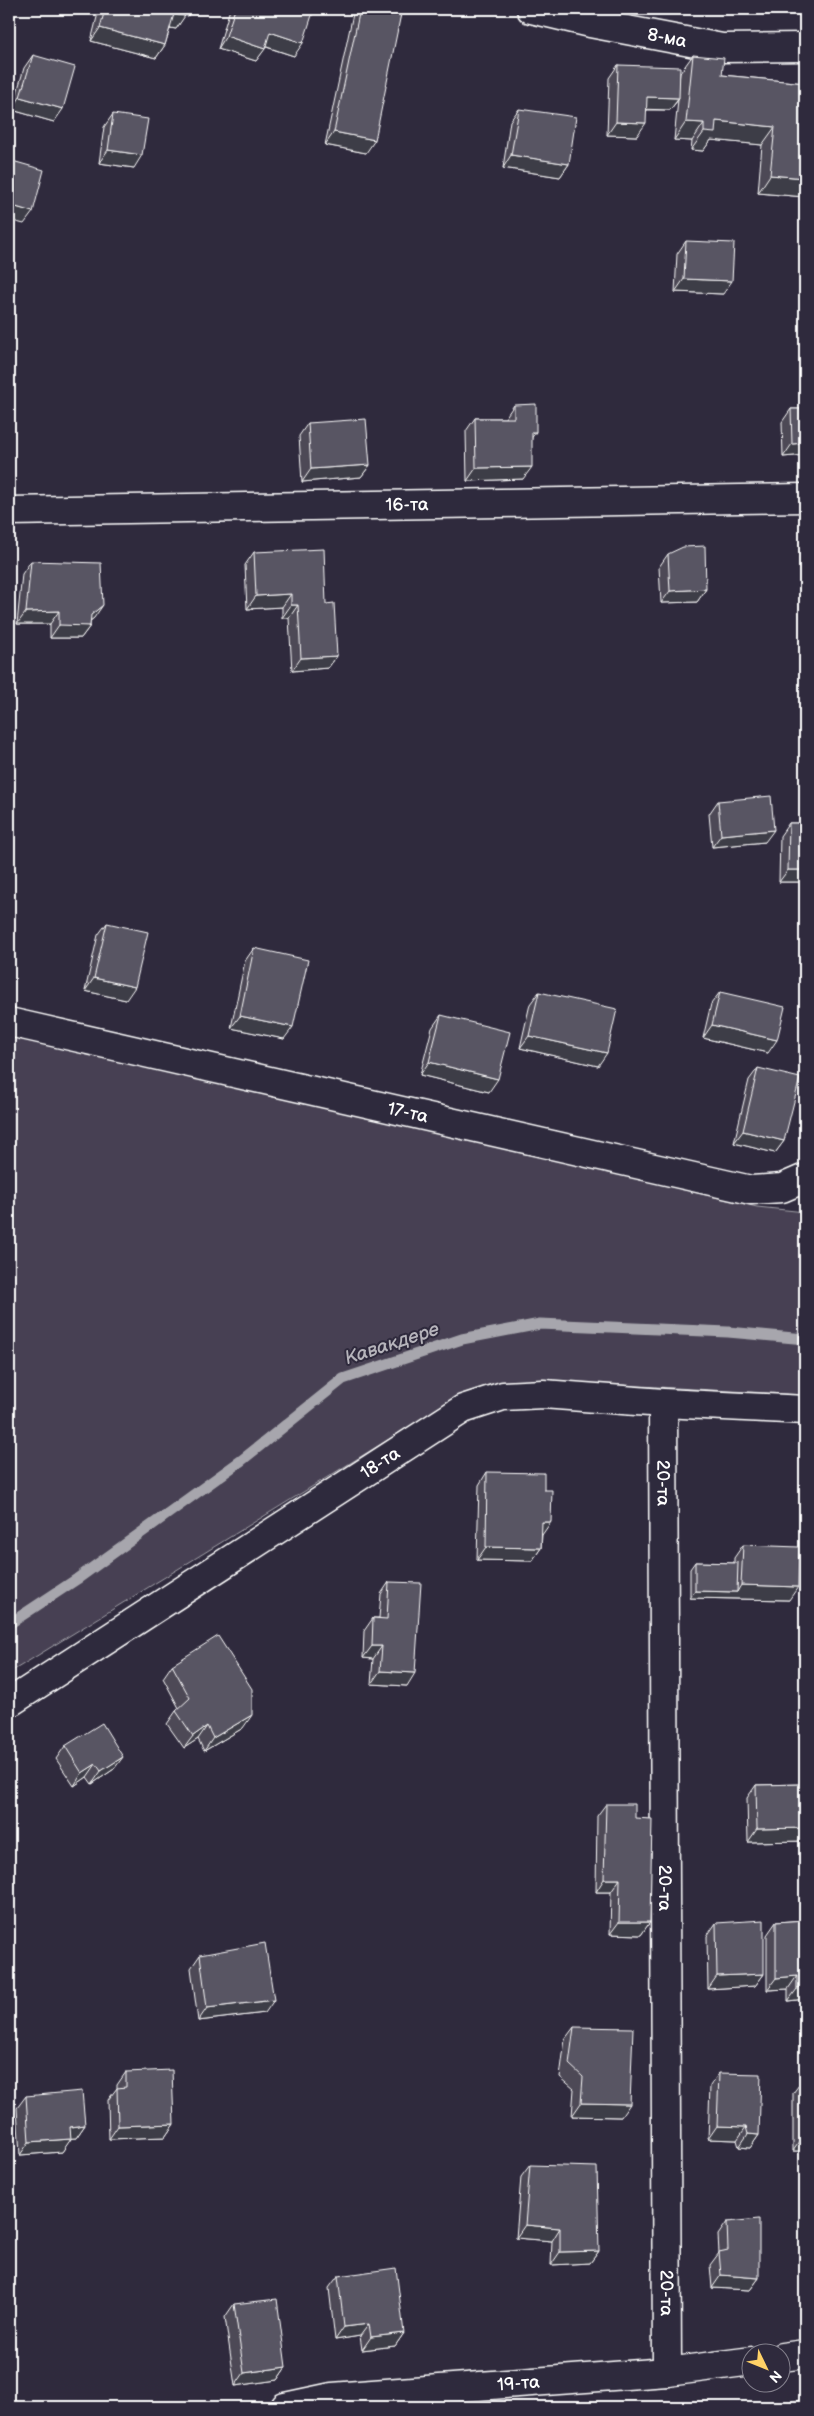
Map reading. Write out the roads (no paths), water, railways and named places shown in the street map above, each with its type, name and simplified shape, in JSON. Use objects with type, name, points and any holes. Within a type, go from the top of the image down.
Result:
[{"type":"street","name":"8-ма","points":[[531,9],[590,24],[722,48],[805,47]]},
{"type":"street","name":"16-та","points":[[9,511],[805,498]]},
{"type":"street","name":"17-та","points":[[9,1022],[751,1190],[782,1188],[805,1178]]},
{"type":"street","name":"18-та","points":[[9,1703],[463,1409],[503,1396],[543,1394],[663,1403],[805,1410]]},
{"type":"street","name":"20-та","points":[[663,1403],[667,2372]]},
{"type":"street","points":[[792,2356],[805,2354]]},
{"type":"street","name":"19-та","points":[[285,2407],[332,2397],[667,2372],[742,2362]]},
{"type":"waterway","name":"Кавакдере","points":[[9,1624],[77,1579],[242,1460],[343,1379],[462,1339],[540,1324],[728,1332],[805,1339]]}]
